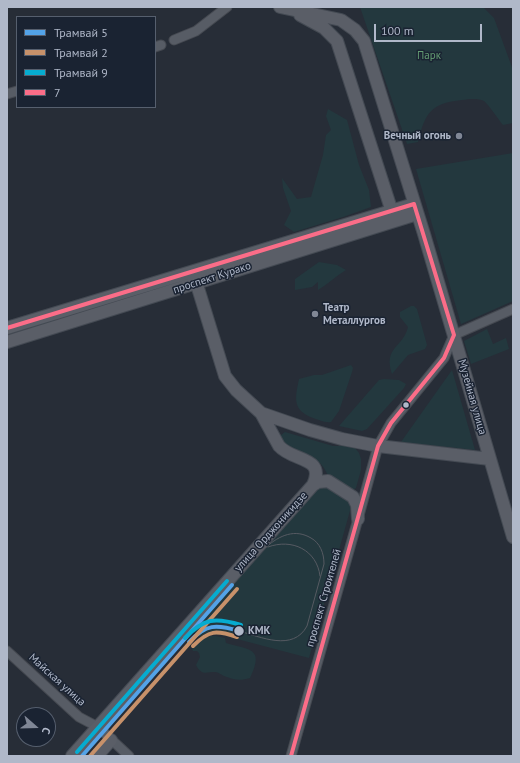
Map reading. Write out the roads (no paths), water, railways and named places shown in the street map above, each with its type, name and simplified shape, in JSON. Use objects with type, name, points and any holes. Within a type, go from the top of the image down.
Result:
[{"type":"main road","points":[[285,8],[341,20],[355,30]]},
{"type":"main road","points":[[285,8],[324,28],[337,41],[393,215],[415,226],[424,234]]},
{"type":"main road","points":[[337,41],[341,32],[355,30]]},
{"type":"main road","name":"Музейная улица","points":[[355,30],[364,41],[424,234],[513,537]]},
{"type":"main road","name":"проспект Курако","points":[[7,328],[192,270],[415,209]]},
{"type":"main road","name":"проспект Курако","points":[[7,342],[196,283],[393,215]]},
{"type":"main road","points":[[192,270],[225,376],[236,390],[261,413],[279,446],[283,450],[315,466],[317,477],[313,485]]},
{"type":"main road","points":[[261,413],[310,430],[342,439],[378,446],[490,459]]},
{"type":"main road","name":"улица Орджоникидзе","points":[[72,756],[313,485],[323,481],[328,481],[353,497],[357,505],[358,519]]},
{"type":"main road","points":[[97,756],[112,740]]},
{"type":"street","points":[[174,40],[196,31],[227,7]]},
{"type":"street","points":[[454,335],[513,309]]},
{"type":"street","name":"проспект Строителей","points":[[291,756],[378,446],[390,423],[444,358],[454,335]]},
{"type":"street","name":"Майская улица","points":[[7,651],[80,717],[98,727],[129,756]]},
{"type":"tram line","points":[[232,585],[256,556],[277,539],[288,535],[299,534],[314,540],[322,552],[324,564],[307,626],[301,634],[294,639],[285,641],[266,639],[239,631]]},
{"type":"tram line","points":[[268,547],[286,544],[302,548],[314,559],[320,576]]},
{"type":"tram line","name":"9","points":[[77,752],[227,581]]},
{"type":"tram line","name":"5","points":[[82,756],[232,585]]},
{"type":"tram line","name":"2","points":[[90,756],[237,589]]},
{"type":"tram line","name":"9","points":[[185,638],[198,626],[210,621],[217,620],[241,625]]},
{"type":"tram line","name":"5","points":[[189,642],[201,632],[212,627],[224,627],[239,631]]},
{"type":"tram line","name":"2","points":[[193,646],[208,634],[224,633],[237,637]]},
{"type":"place","name":"Вечный огонь","points":[[459,136]]},
{"type":"place","name":"Театр Металлургов","points":[[315,314]]},
{"type":"place","name":"КМК","points":[[239,631]]},
{"type":"park label","name":"Парк","points":[[429,56]]}]
